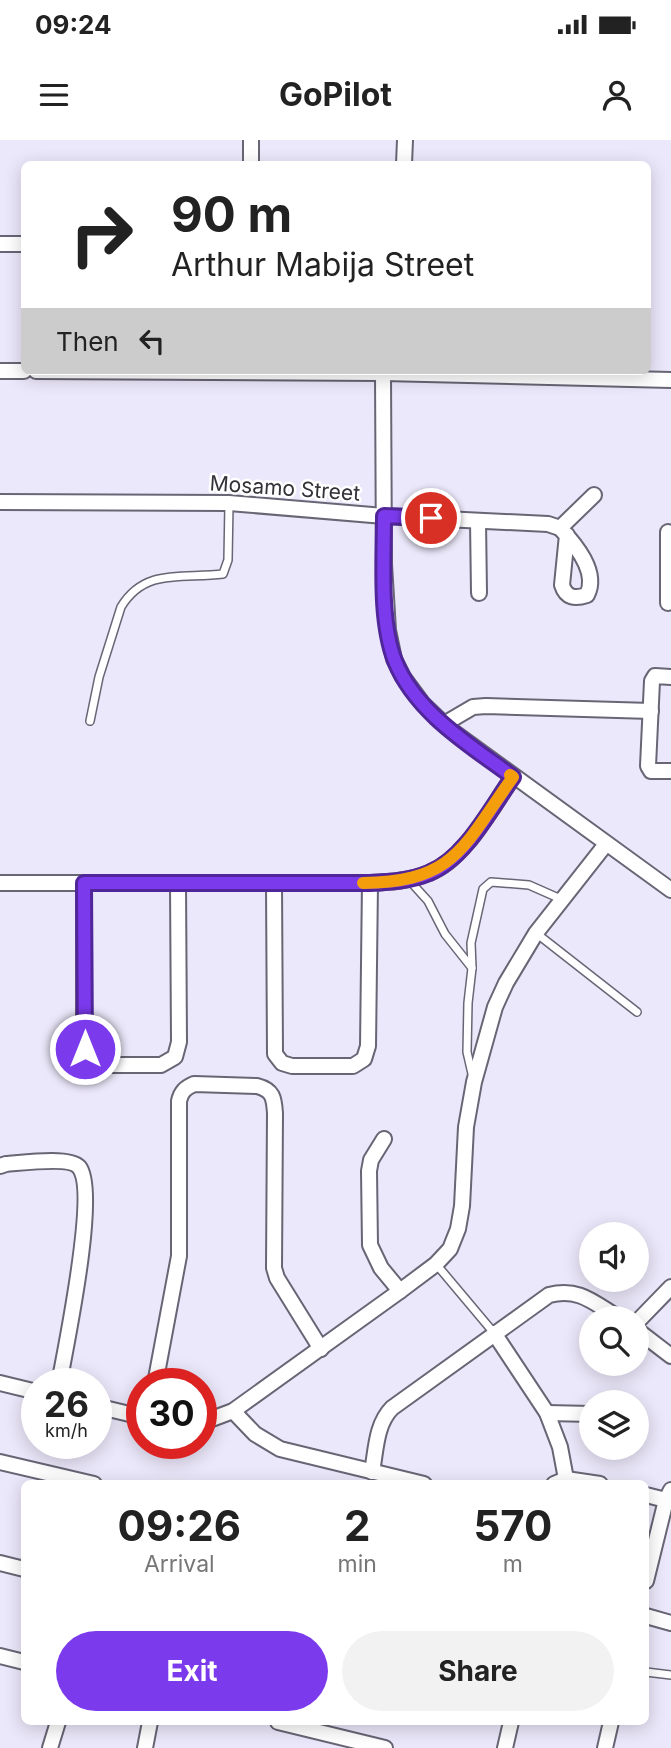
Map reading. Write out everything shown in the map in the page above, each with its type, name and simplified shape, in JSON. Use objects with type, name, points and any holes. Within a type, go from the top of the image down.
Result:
[{"type":"street","points":[[251,140],[251,161]]},
{"type":"street","points":[[404,161],[405,140]]},
{"type":"street","points":[[0,244],[21,244]]},
{"type":"street","points":[[0,371],[21,371]]},
{"type":"street","points":[[383,375],[385,606],[394,659],[415,695],[444,724],[671,890]]},
{"type":"street","points":[[624,375],[671,380]]},
{"type":"street","name":"Mosamo Street","points":[[0,502],[229,503],[384,516],[548,524],[564,531],[594,495]]},
{"type":"street","points":[[478,521],[479,593]]},
{"type":"street","points":[[668,532],[668,603]]},
{"type":"street","points":[[671,677],[653,678],[649,769],[671,771]]},
{"type":"street","points":[[444,724],[473,707],[486,706],[651,711]]},
{"type":"street","points":[[0,883],[370,883],[408,879],[430,873],[456,855],[513,777]]},
{"type":"street","points":[[217,1417],[233,1411],[321,1349],[400,1292],[436,1264],[450,1249],[458,1229],[465,1183],[466,1127],[474,1082],[495,1007],[517,962],[536,933],[606,844]]},
{"type":"street","points":[[84,883],[85,1049],[87,1056],[104,1065],[161,1065],[175,1057],[179,1042],[178,883]]},
{"type":"street","points":[[274,883],[275,1054],[282,1063],[292,1066],[353,1066],[364,1059],[369,1046],[370,883]]},
{"type":"street","points":[[158,1368],[179,1256],[179,1101],[181,1093],[194,1084],[257,1086],[267,1088],[272,1094],[275,1113],[274,1268],[277,1278],[321,1349]]},
{"type":"street","points":[[384,1139],[371,1160],[369,1171],[370,1245],[381,1268],[400,1292]]},
{"type":"street","points":[[0,1166],[72,1162],[83,1174],[85,1203],[79,1273],[62,1368]]},
{"type":"street","points":[[649,1310],[671,1287]]},
{"type":"street","points":[[372,1472],[379,1430],[386,1414],[494,1333],[549,1295],[559,1292],[576,1292],[599,1306]]},
{"type":"street","points":[[494,1333],[547,1413],[560,1447],[560,1480]]},
{"type":"street","points":[[649,1339],[671,1356]]},
{"type":"street","points":[[0,1383],[21,1388]]},
{"type":"street","points":[[233,1411],[255,1434],[280,1449],[407,1480]]},
{"type":"street","points":[[547,1413],[579,1414]]},
{"type":"street","points":[[0,1462],[77,1480]]},
{"type":"street","points":[[649,1495],[668,1495],[649,1569]]},
{"type":"street","points":[[0,1563],[21,1568]]},
{"type":"street","points":[[649,1617],[671,1623]]},
{"type":"street","points":[[0,1656],[21,1661]]},
{"type":"street","points":[[50,1748],[57,1725]]},
{"type":"street","points":[[145,1748],[149,1725]]},
{"type":"street","points":[[292,1725],[385,1748]]},
{"type":"street","points":[[505,1748],[510,1725]]},
{"type":"street","points":[[605,1748],[610,1725]]},
{"type":"lane","points":[[90,721],[99,677],[121,607],[142,585],[163,577],[223,574],[228,560],[229,503]]},
{"type":"lane","points":[[408,879],[428,901],[444,934],[472,968]]},
{"type":"lane","points":[[474,1082],[467,1052],[468,1003],[472,968],[471,943],[483,890],[486,884],[491,882],[529,885],[563,900]]},
{"type":"lane","points":[[536,933],[637,1012]]},
{"type":"lane","points":[[436,1264],[494,1333]]},
{"type":"lane","points":[[649,1672],[671,1675]]},
{"type":"slow traffic","points":[[363,883],[415,878],[444,865],[466,843],[513,777],[510,775]]},
{"type":"route","points":[[85,1049],[84,883],[370,883],[415,878],[430,873],[456,855],[513,777],[435,717],[415,695],[394,659],[385,606],[384,516],[431,518]]}]
